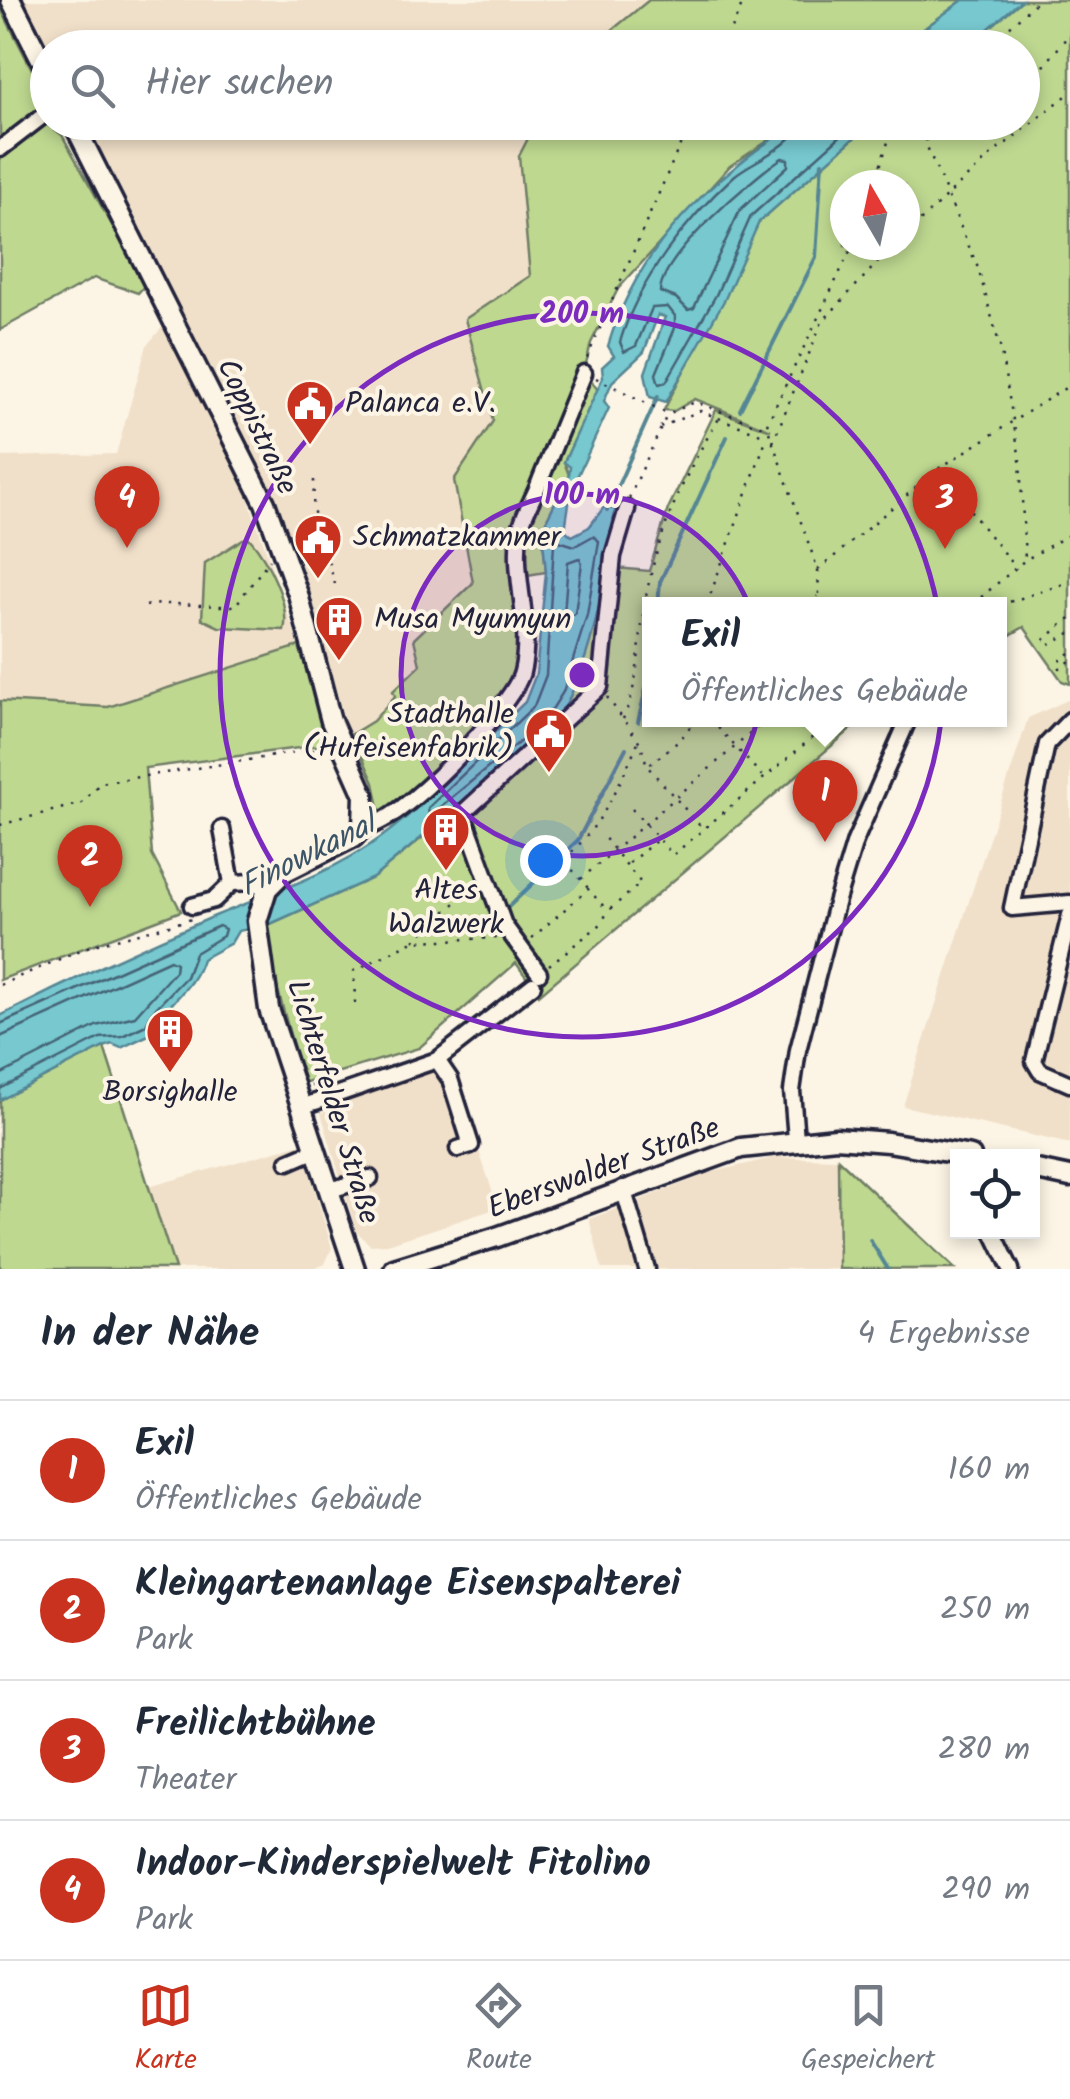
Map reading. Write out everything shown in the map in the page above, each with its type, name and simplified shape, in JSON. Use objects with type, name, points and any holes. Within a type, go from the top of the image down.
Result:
[{"type":"main road","points":[[11,0],[30,37]]},
{"type":"main road","name":"Coppistraße","points":[[82,140],[265,503],[282,545],[324,700],[364,795],[363,827]]},
{"type":"main road","points":[[267,889],[284,872],[342,845],[363,827]]},
{"type":"main road","name":"Lichterfelder Straße","points":[[267,889],[257,934],[269,1009],[355,1269]]},
{"type":"main road","name":"Eberswalder Straße","points":[[394,1269],[497,1238],[715,1155],[796,1139],[836,1138],[950,1152]]},
{"type":"main road","points":[[1040,1171],[1070,1177]]},
{"type":"lane","points":[[0,149],[30,126]]},
{"type":"lane","points":[[363,827],[372,828],[420,791],[479,735],[517,689],[526,644],[519,533],[584,372]]},
{"type":"lane","points":[[298,1099],[437,1060],[536,979],[496,908],[463,813],[600,687],[613,556],[626,509]]},
{"type":"lane","points":[[1070,720],[1047,744],[1012,908],[1070,902]]},
{"type":"lane","points":[[796,1139],[792,1092],[798,1050],[850,856],[890,753],[904,727]]},
{"type":"lane","points":[[222,829],[232,883]]},
{"type":"lane","points":[[192,906],[214,900],[232,883],[253,882],[267,889]]},
{"type":"lane","points":[[1070,915],[1034,1061],[1040,1071],[1070,1084]]},
{"type":"lane","points":[[437,1060],[450,1078],[471,1145],[458,1149]]},
{"type":"lane","points":[[288,1162],[316,1150]]},
{"type":"lane","points":[[330,1190],[370,1178]]},
{"type":"lane","points":[[623,1188],[647,1269]]},
{"type":"lane","points":[[996,1239],[1011,1269]]},
{"type":"path","points":[[732,30],[744,0]]},
{"type":"path","points":[[1006,30],[1038,0]]},
{"type":"path","points":[[1040,71],[1070,33]]},
{"type":"path","points":[[1040,117],[1070,92]]},
{"type":"path","points":[[584,372],[591,344],[682,140]]},
{"type":"path","points":[[879,170],[889,140]]},
{"type":"path","points":[[926,140],[978,268],[1015,416],[1025,560]]},
{"type":"path","points":[[920,221],[1013,140]]},
{"type":"path","points":[[710,597],[769,436],[845,260]]},
{"type":"path","points":[[817,597],[818,570],[769,436],[822,322],[880,260]]},
{"type":"path","points":[[600,381],[668,414]]},
{"type":"path","points":[[818,570],[938,469],[1015,416],[1070,385]]},
{"type":"path","points":[[626,509],[630,491],[668,414],[695,402],[769,436]]},
{"type":"path","points":[[660,427],[700,411],[769,436]]},
{"type":"path","points":[[649,597],[656,555],[698,452],[720,417]]},
{"type":"path","points":[[938,469],[1016,569]]},
{"type":"path","points":[[314,480],[312,509],[335,584]]},
{"type":"path","points":[[982,597],[1025,560],[1070,534]]},
{"type":"path","points":[[146,606],[158,602],[191,608],[235,606],[282,545]]},
{"type":"path","points":[[1007,604],[1070,582]]},
{"type":"path","points":[[1070,618],[1044,640],[1048,645],[1070,633]]},
{"type":"path","points":[[623,719],[642,643]]},
{"type":"path","points":[[1070,652],[1057,663],[1060,668],[1070,662]]},
{"type":"path","points":[[611,702],[638,741],[648,766],[702,828]]},
{"type":"path","points":[[648,766],[690,727]]},
{"type":"path","points":[[717,727],[763,777]]},
{"type":"path","points":[[581,879],[758,727]]},
{"type":"path","points":[[632,809],[673,855],[824,727]]},
{"type":"path","points":[[564,859],[590,837],[605,814],[638,741]]},
{"type":"path","points":[[0,825],[82,803],[100,783],[276,758],[341,744]]},
{"type":"path","points":[[536,979],[601,924],[608,911],[641,883],[603,836]]},
{"type":"path","points":[[545,838],[608,911]]},
{"type":"path","points":[[626,865],[658,839]]},
{"type":"path","points":[[355,1004],[354,971],[413,941],[472,890],[482,868]]},
{"type":"path","points":[[413,941],[512,937],[588,889]]},
{"type":"path","points":[[0,985],[90,946],[176,923]]},
{"type":"path","points":[[298,1099],[350,1076]]},
{"type":"shaded area","points":[[21,0],[649,0],[611,30],[37,30]]},
{"type":"shaded area","points":[[96,140],[528,140],[519,157],[530,276],[465,319],[493,421],[454,480],[473,583],[414,639],[420,664],[394,690],[396,696],[373,721],[349,737],[301,563],[250,448]]},
{"type":"shaded area","points":[[165,324],[246,492],[299,646],[108,708],[0,701],[0,457],[116,454],[147,345]]},
{"type":"shaded area","points":[[1070,699],[1070,1144],[903,1106],[1028,718]]},
{"type":"shaded area","points":[[449,1061],[498,1208],[388,1244],[370,1245],[356,1231],[321,1113]]},
{"type":"shaded area","points":[[301,1144],[332,1248],[325,1264],[314,1269],[175,1269],[148,1187]]},
{"type":"shaded area","points":[[776,1157],[838,1159],[839,1269],[602,1269],[589,1219],[713,1172]]},
{"type":"green space","points":[[649,0],[963,0],[922,30],[612,30]]},
{"type":"green space","points":[[1022,0],[1070,0],[1070,684],[1062,681],[1024,627],[1007,637],[1007,597],[642,597],[642,727],[854,727],[539,995],[516,963],[419,1048],[303,1083],[268,953],[268,925],[373,878],[471,798],[597,618],[605,567],[649,571],[668,509],[716,410],[771,430],[695,399],[674,411],[664,410],[759,222],[852,140],[1040,140],[1040,30],[987,30]]},
{"type":"green space","points":[[0,7],[30,66],[30,140],[65,140],[145,285],[138,293],[94,278],[0,330]]},
{"type":"green space","points":[[527,140],[769,140],[730,166],[618,289],[591,343],[584,372],[598,390],[564,462],[569,475],[542,529],[546,572],[515,577],[525,643],[521,684],[480,732],[381,817],[374,783],[352,734],[373,721],[395,696],[393,691],[420,665],[414,639],[473,583],[454,480],[493,421],[465,319],[530,276],[519,156]]},
{"type":"green space","points":[[243,539],[250,539],[257,548],[276,582],[284,608],[284,630],[219,627],[202,619],[205,563]]},
{"type":"green space","points":[[299,646],[330,744],[145,768],[152,855],[181,911],[0,980],[0,701],[108,707]]},
{"type":"green space","points":[[104,1047],[175,1269],[0,1269],[0,1100]]},
{"type":"green space","points":[[838,1159],[955,1269],[839,1269]]},
{"type":"water","points":[[963,0],[1022,0],[987,30],[922,30]]},
{"type":"water","points":[[771,140],[852,140],[759,222],[725,299],[666,402],[650,397],[645,373],[665,317],[658,315],[644,352],[612,382],[604,401],[609,408],[571,490],[565,530],[572,536],[589,527],[604,507],[615,509],[606,566],[588,650],[553,728],[373,878],[268,925],[238,931],[231,943],[202,959],[192,981],[164,1013],[155,1032],[121,1048],[112,1044],[104,1047],[0,1100],[0,1016],[361,851],[418,807],[525,702],[536,674],[546,572],[542,529],[569,475],[570,467],[564,462],[603,377],[602,367],[614,356],[608,346],[621,310],[638,276],[681,218]]},
{"type":"waterway","points":[[740,410],[816,257],[822,162]]},
{"type":"waterway","points":[[607,510],[658,396]]},
{"type":"waterway","points":[[659,597],[660,582],[727,437]]},
{"type":"waterway","points":[[638,722],[642,705]]},
{"type":"waterway","points":[[502,913],[578,840],[626,748]]},
{"type":"waterway","points":[[481,925],[495,918]]},
{"type":"waterway","points":[[870,1240],[888,1269]]},
{"type":"place","name":"Palanca e.V.","points":[[310,446]]},
{"type":"place","name":"Indoor-Kinderspielwelt Fitolino","points":[[127,548]]},
{"type":"place","name":"Freilichtbühne","points":[[945,549]]},
{"type":"place","name":"Schmatzkammer","points":[[318,580]]},
{"type":"place","name":"Musa Myumyun","points":[[339,662]]},
{"type":"place","name":"Stadthalle (Hufeisenfabrik)","points":[[549,774]]},
{"type":"place","name":"Exil","points":[[825,842]]},
{"type":"place","name":"Altes Walzwerk","points":[[446,872]]},
{"type":"place","name":"Kleingartenanlage Eisenspalterei","points":[[90,907]]},
{"type":"place","name":"Borsighalle","points":[[170,1074]]},
{"type":"water label","name":"Finowkanal","points":[[308,856]]}]
